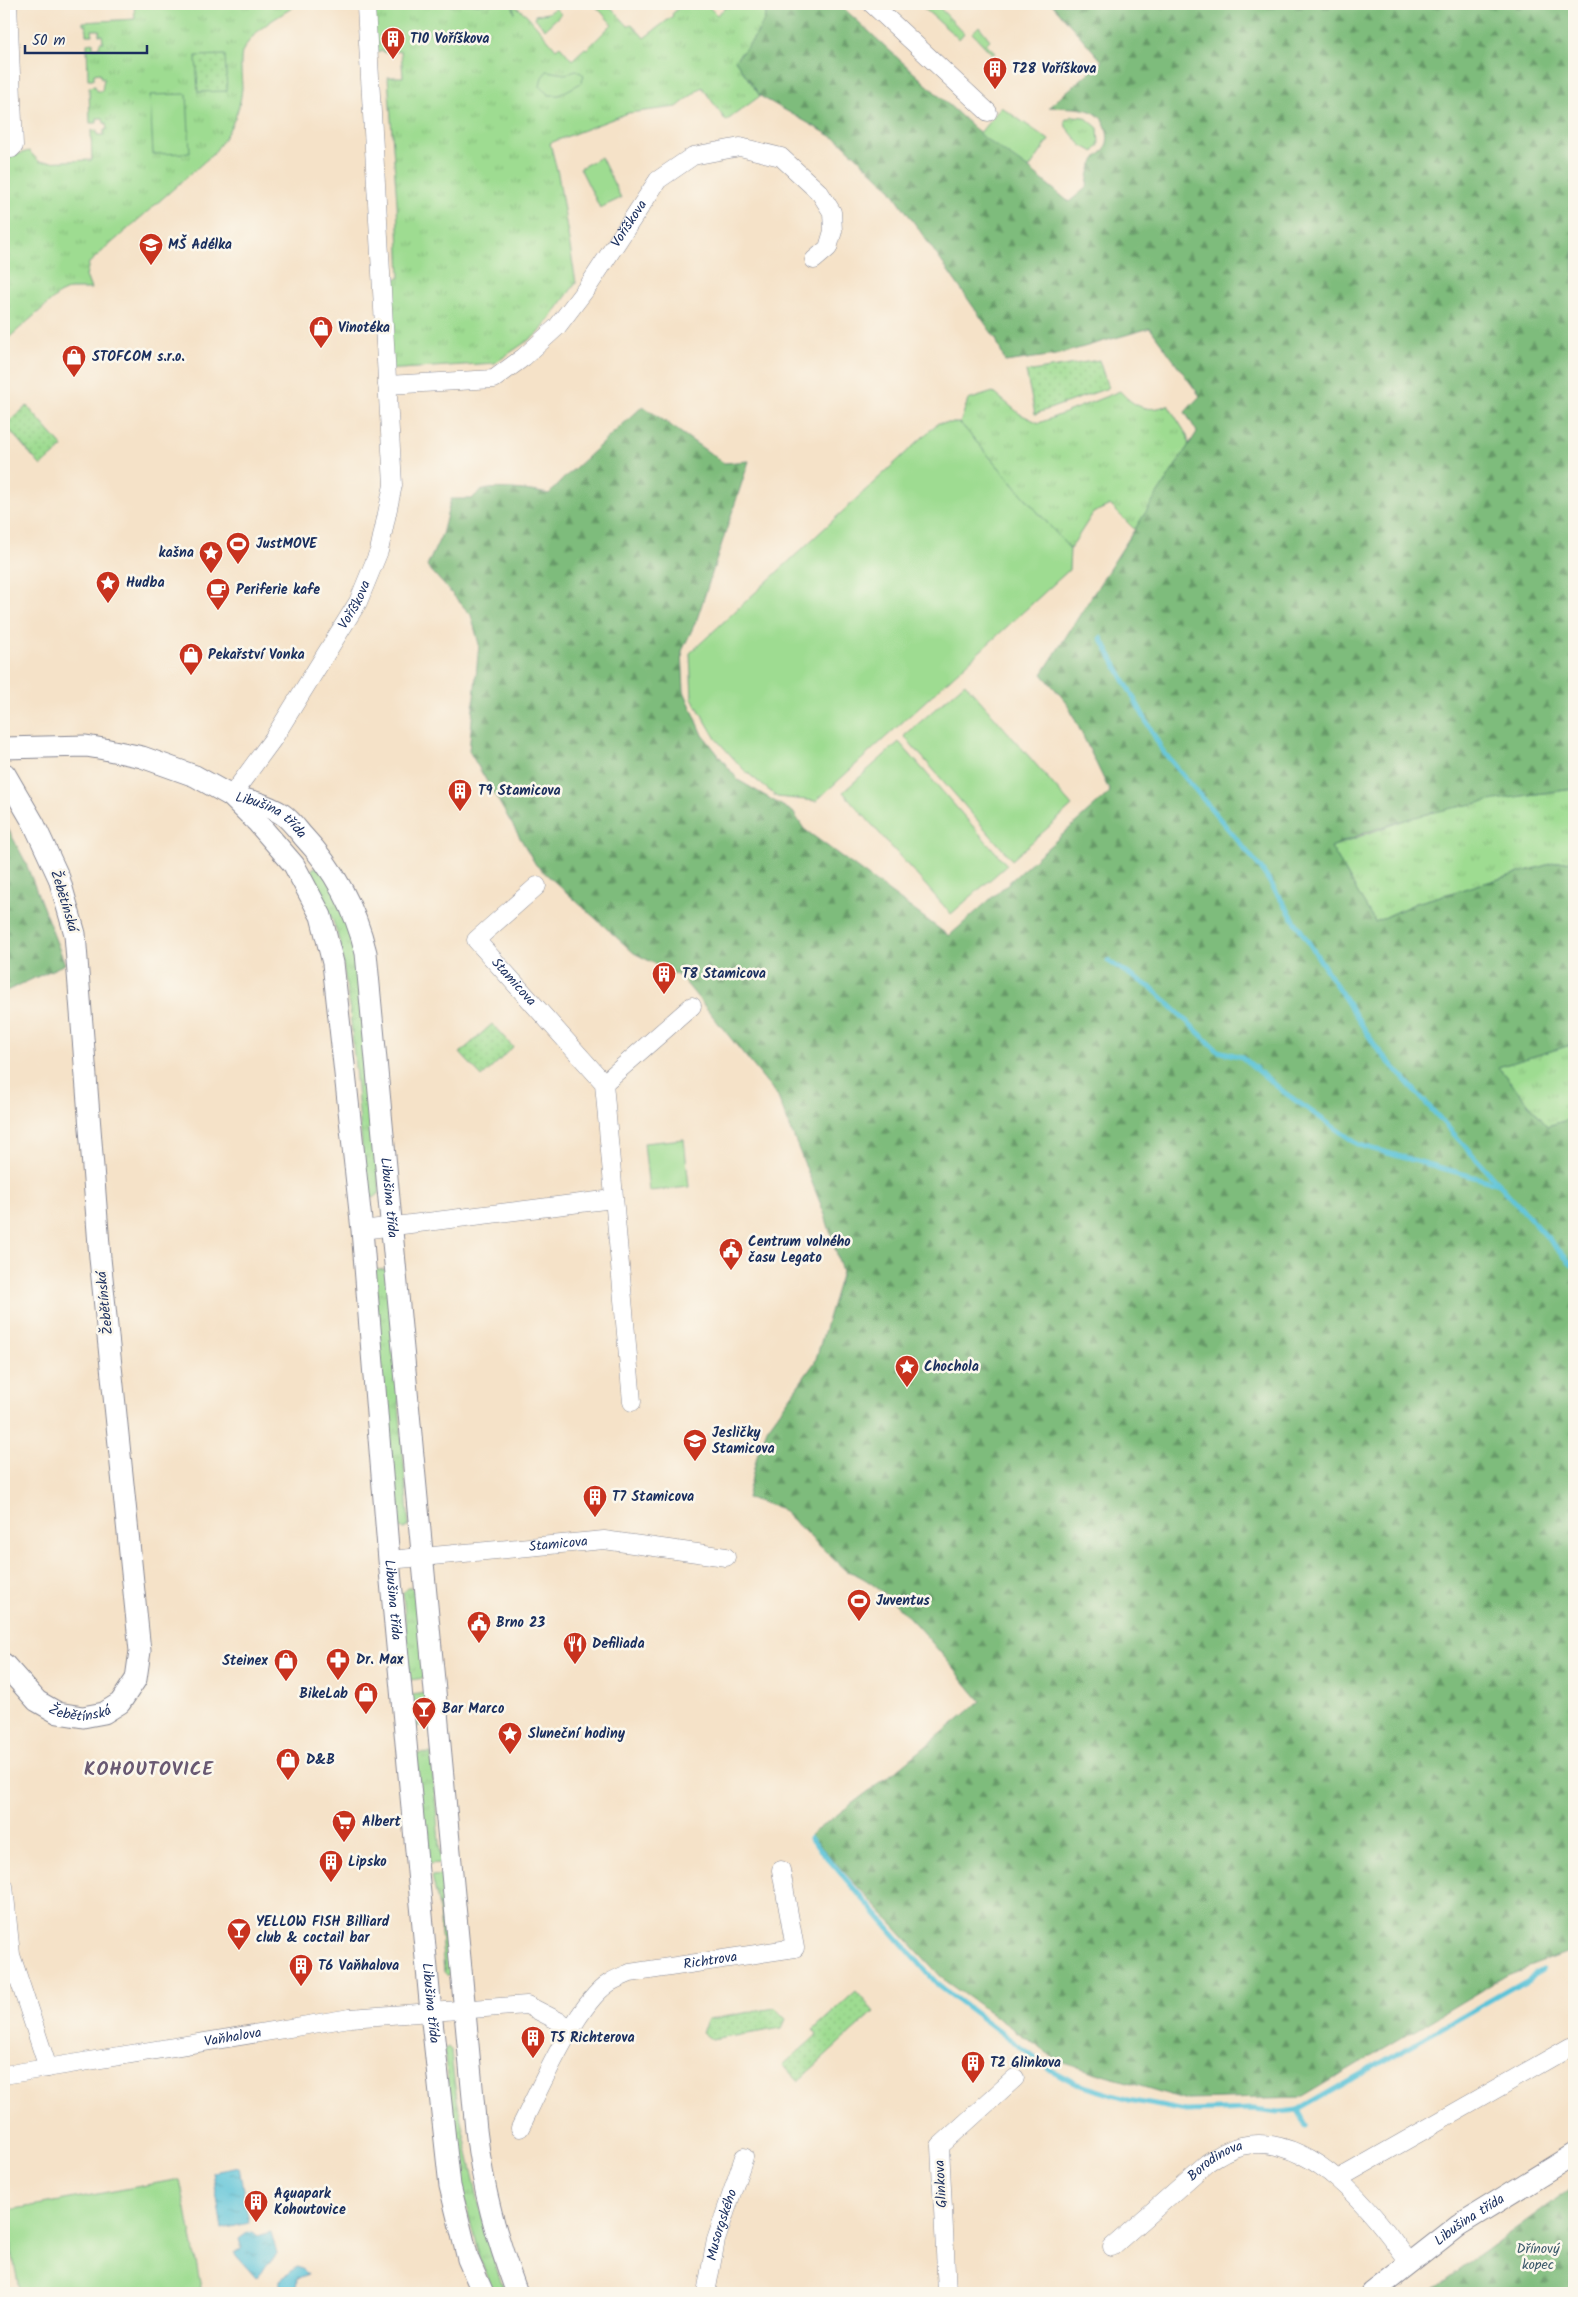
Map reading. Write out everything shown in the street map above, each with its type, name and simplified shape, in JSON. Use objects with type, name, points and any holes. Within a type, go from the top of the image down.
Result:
[{"type":"street","points":[[4,136],[11,148],[14,146],[8,4]]},
{"type":"street","points":[[872,4],[988,112]]},
{"type":"street","name":"Voříškova","points":[[231,796],[273,739],[358,602],[379,551],[393,486],[368,5]]},
{"type":"street","name":"Voříškova","points":[[387,385],[494,379],[557,327],[589,285],[658,180],[693,156],[740,147],[781,157],[820,193],[832,212],[833,230],[828,248],[814,260]]},
{"type":"street","points":[[11,748],[86,746],[122,752],[178,769],[231,796]]},
{"type":"street","name":"Žebětínská","points":[[4,1664],[37,1701],[58,1713],[83,1717],[104,1713],[120,1703],[136,1679],[140,1651],[100,1258],[75,934],[59,878],[34,824],[5,774]]},
{"type":"street","name":"Libušina třída","points":[[231,796],[257,802],[283,814],[291,822],[332,871],[346,896],[360,929],[366,953],[482,2181],[500,2248],[517,2293]]},
{"type":"street","name":"Libušina třída","points":[[231,796],[257,822],[294,865],[321,916],[333,963],[362,1230],[389,1560],[431,2012],[450,2186],[468,2259],[483,2293]]},
{"type":"street","name":"Stamicova","points":[[537,886],[476,940],[604,1084]]},
{"type":"street","points":[[632,1402],[604,1084],[692,1006]]},
{"type":"street","points":[[362,1230],[613,1199]]},
{"type":"street","name":"Stamicova","points":[[389,1560],[604,1540],[726,1557]]},
{"type":"street","name":"Richtrova","points":[[520,2128],[572,2028],[588,2002],[608,1983],[630,1973],[795,1948],[781,1870]]},
{"type":"street","points":[[4,1886],[11,1955],[48,2068]]},
{"type":"street","points":[[465,2010],[527,2005],[572,2028]]},
{"type":"street","name":"Vaňhalova","points":[[4,2076],[350,2018],[465,2010]]},
{"type":"street","points":[[1338,2179],[1570,2047]]},
{"type":"street","name":"Glinkova","points":[[947,2293],[940,2146],[1015,2078]]},
{"type":"street","name":"Borodinova","points":[[1112,2247],[1206,2163],[1223,2152],[1241,2146],[1266,2145],[1291,2151],[1315,2162],[1338,2179],[1390,2236],[1410,2264]]},
{"type":"street","name":"Libušina třída","points":[[1372,2293],[1469,2218],[1574,2154]]},
{"type":"street","name":"Musorgského","points":[[706,2293],[716,2240],[744,2158]]},
{"type":"green space","points":[[134,4],[298,4],[261,29],[243,50],[241,63],[242,88],[239,107],[224,139],[213,154],[89,263],[86,276],[91,289],[70,289],[59,294],[4,342],[4,158],[29,151],[40,162],[92,160],[91,131],[97,130],[97,135],[104,135],[104,130],[107,130],[103,118],[97,118],[97,123],[90,123],[89,87],[95,86],[96,91],[102,91],[104,78],[101,78],[100,73],[94,74],[94,79],[88,79],[87,43],[93,42],[93,48],[99,47],[100,42],[103,42],[102,35],[99,35],[99,30],[92,30],[93,35],[86,35],[86,25],[83,25],[83,22],[135,19]]},
{"type":"green space","points":[[375,4],[449,4],[450,6],[457,4],[512,4],[515,13],[513,4],[527,15],[556,49],[560,46],[572,60],[585,48],[587,49],[612,24],[594,4],[608,4],[628,26],[632,24],[644,38],[673,16],[672,14],[683,4],[706,4],[717,15],[730,4],[768,4],[764,20],[752,41],[735,60],[760,96],[726,121],[702,87],[677,107],[628,113],[550,143],[558,174],[576,283],[539,333],[495,363],[385,370],[381,280],[400,278],[388,77],[403,77],[401,51],[385,53],[383,51],[368,52],[366,7]]},
{"type":"green space","points":[[768,4],[839,4],[974,128],[1069,202],[1087,187],[1088,175],[1092,165],[1106,145],[1108,139],[1107,131],[1104,122],[1092,112],[1084,109],[1049,107],[1102,61],[1052,4],[1574,4],[1574,789],[1480,803],[1420,816],[1391,824],[1331,847],[1375,922],[1416,903],[1557,862],[1574,861],[1574,1044],[1498,1067],[1547,1126],[1574,1118],[1574,1950],[1507,1975],[1302,2097],[1187,2100],[1060,2062],[945,1981],[810,1835],[897,1770],[981,1701],[918,1627],[880,1590],[862,1578],[846,1571],[780,1508],[747,1498],[757,1456],[767,1429],[815,1362],[842,1272],[825,1215],[777,1095],[681,977],[634,953],[536,865],[469,751],[479,644],[471,615],[427,566],[442,534],[451,499],[472,499],[477,493],[487,489],[514,489],[549,494],[643,406],[724,463],[749,461],[697,619],[682,651],[684,691],[703,735],[738,780],[793,812],[804,829],[949,936],[1110,792],[1067,703],[1042,674],[1197,432],[1185,412],[1200,396],[1150,328],[1056,355],[1005,362],[996,339],[889,187],[840,141],[760,96],[735,60],[752,41],[764,20]]},
{"type":"green space","points":[[919,4],[936,4],[964,33],[959,39]]},
{"type":"green space","points":[[555,8],[561,14],[545,29],[535,18],[535,15],[548,13]]},
{"type":"green space","points":[[979,26],[990,40],[986,44],[995,52],[992,54],[972,33]]},
{"type":"green space","points":[[225,55],[227,91],[198,92],[196,56]]},
{"type":"green space","points":[[576,70],[584,75],[581,83],[559,95],[549,95],[540,87],[542,77],[547,71],[565,74]]},
{"type":"green space","points":[[187,94],[190,153],[153,154],[150,95]]},
{"type":"green space","points":[[1001,107],[1049,140],[1029,169],[979,134]]},
{"type":"green space","points":[[1073,116],[1085,117],[1098,128],[1099,145],[1094,152],[1081,145],[1066,127],[1065,120]]},
{"type":"green space","points":[[601,157],[621,198],[600,208],[580,168]]},
{"type":"green space","points":[[1099,360],[1108,388],[1035,414],[1026,372]]},
{"type":"green space","points":[[1120,391],[1136,405],[1142,407],[1154,408],[1168,405],[1187,435],[1189,445],[1135,530],[1110,505],[1093,513],[1070,549],[960,423],[968,400],[993,392],[1020,414],[1039,423]]},
{"type":"green space","points":[[27,406],[63,447],[41,466],[5,425]]},
{"type":"green space","points":[[938,423],[960,423],[1070,549],[1069,570],[816,801],[777,797],[744,770],[716,739],[692,698],[690,653]]},
{"type":"green space","points":[[965,683],[1072,806],[1012,860],[904,736]]},
{"type":"green space","points":[[899,742],[1007,865],[951,914],[843,792]]},
{"type":"green space","points":[[1574,789],[1574,861],[1557,862],[1416,903],[1375,922],[1331,847],[1416,816],[1476,802]]},
{"type":"green space","points":[[4,821],[25,861],[65,964],[4,992]]},
{"type":"green space","points":[[318,866],[334,890],[355,945],[380,1193],[375,1197],[368,1195],[366,1191],[350,1011],[340,943],[333,921],[308,872]]},
{"type":"green space","points":[[492,1024],[513,1047],[482,1077],[460,1053]]},
{"type":"green space","points":[[1574,1044],[1574,1118],[1547,1126],[1498,1067]]},
{"type":"green space","points":[[684,1139],[689,1187],[649,1191],[644,1143]]},
{"type":"green space","points":[[388,1269],[409,1526],[404,1529],[398,1528],[396,1524],[373,1270]]},
{"type":"green space","points":[[408,1588],[417,1593],[424,1678],[410,1680],[403,1593]]},
{"type":"green space","points":[[425,1693],[426,1725],[415,1726],[412,1695]]},
{"type":"green space","points":[[431,1753],[441,1863],[429,1864],[416,1754]]},
{"type":"green space","points":[[442,1875],[451,1972],[448,1976],[444,1972],[439,1907],[432,1876]]},
{"type":"green space","points":[[856,1991],[874,2012],[798,2081],[783,2065],[817,2035],[813,2030]]},
{"type":"green space","points":[[775,2008],[786,2019],[782,2028],[712,2040],[702,2032],[708,2019]]},
{"type":"green space","points":[[448,2047],[451,2050],[459,2111],[482,2218],[490,2248],[506,2293],[493,2293],[473,2234],[455,2143],[444,2050]]},
{"type":"green space","points":[[180,2179],[202,2293],[20,2293],[4,2211]]},
{"type":"green space","name":"Dřínový kopec","points":[[1574,2186],[1574,2293],[1427,2293]]},
{"type":"water","points":[[239,2167],[249,2223],[222,2229],[213,2172]]},
{"type":"water","points":[[253,2232],[258,2236],[271,2232],[277,2254],[256,2278],[234,2253],[242,2249],[239,2239],[247,2233]]},
{"type":"water","points":[[297,2267],[304,2270],[308,2275],[297,2278],[296,2289],[290,2293],[283,2293],[280,2288],[280,2280]]},
{"type":"waterway","points":[[1101,638],[1162,750],[1260,867],[1378,1050],[1574,1267]]},
{"type":"waterway","points":[[1108,961],[1153,989],[1218,1051],[1242,1057],[1285,1093],[1359,1145],[1499,1184]]},
{"type":"waterway","points":[[810,1838],[939,1986],[1051,2070],[1077,2084],[1129,2100],[1186,2111],[1254,2109],[1279,2112],[1298,2110],[1306,2125]]},
{"type":"waterway","points":[[1298,2110],[1543,1970]]},
{"type":"place","name":"T10 Voříškova","points":[[393,60]]},
{"type":"place","name":"T28 Voříškova","points":[[995,90]]},
{"type":"place","name":"MŠ Adélka","points":[[151,266]]},
{"type":"place","name":"Vinotéka","points":[[321,349]]},
{"type":"place","name":"STOFCOM s.r.o.","points":[[74,378]]},
{"type":"place","name":"JustMOVE","points":[[238,565]]},
{"type":"place","name":"kašna","points":[[211,574]]},
{"type":"place","name":"Hudba","points":[[108,604]]},
{"type":"place","name":"Periferie kafe","points":[[218,611]]},
{"type":"place","name":"Pekařství Vonka","points":[[191,676]]},
{"type":"place","name":"T9 Stamicova","points":[[460,812]]},
{"type":"place","name":"T8 Stamicova","points":[[664,995]]},
{"type":"place","name":"Centrum volného času Legato","points":[[731,1271]]},
{"type":"place","name":"Chochola","points":[[907,1388]]},
{"type":"place","name":"Jesličky Stamicova","points":[[695,1462]]},
{"type":"place","name":"T7 Stamicova","points":[[595,1518]]},
{"type":"place","name":"Juventus","points":[[859,1622]]},
{"type":"place","name":"Brno 23","points":[[479,1644]]},
{"type":"place","name":"Defiliada","points":[[575,1665]]},
{"type":"place","name":"Dr. Max","points":[[338,1681]]},
{"type":"place","name":"Steinex","points":[[286,1682]]},
{"type":"place","name":"BikeLab","points":[[366,1715]]},
{"type":"place","name":"Bar Marco","points":[[424,1730]]},
{"type":"place","name":"Sluneční hodiny","points":[[510,1755]]},
{"type":"place","name":"D&B","points":[[288,1781]]},
{"type":"place","name":"Albert","points":[[344,1843]]},
{"type":"place","name":"Lipsko","points":[[331,1883]]},
{"type":"place","name":"YELLOW FISH Billiard club & coctail bar","points":[[239,1951]]},
{"type":"place","name":"T6 Vaňhalova","points":[[301,1987]]},
{"type":"place","name":"T5 Richterova","points":[[533,2059]]},
{"type":"place","name":"T2 Glinkova","points":[[973,2084]]},
{"type":"place","name":"Aquapark Kohoutovice","points":[[256,2223]]},
{"type":"district","name":"KOHOUTOVICE","points":[[149,1770]]}]
